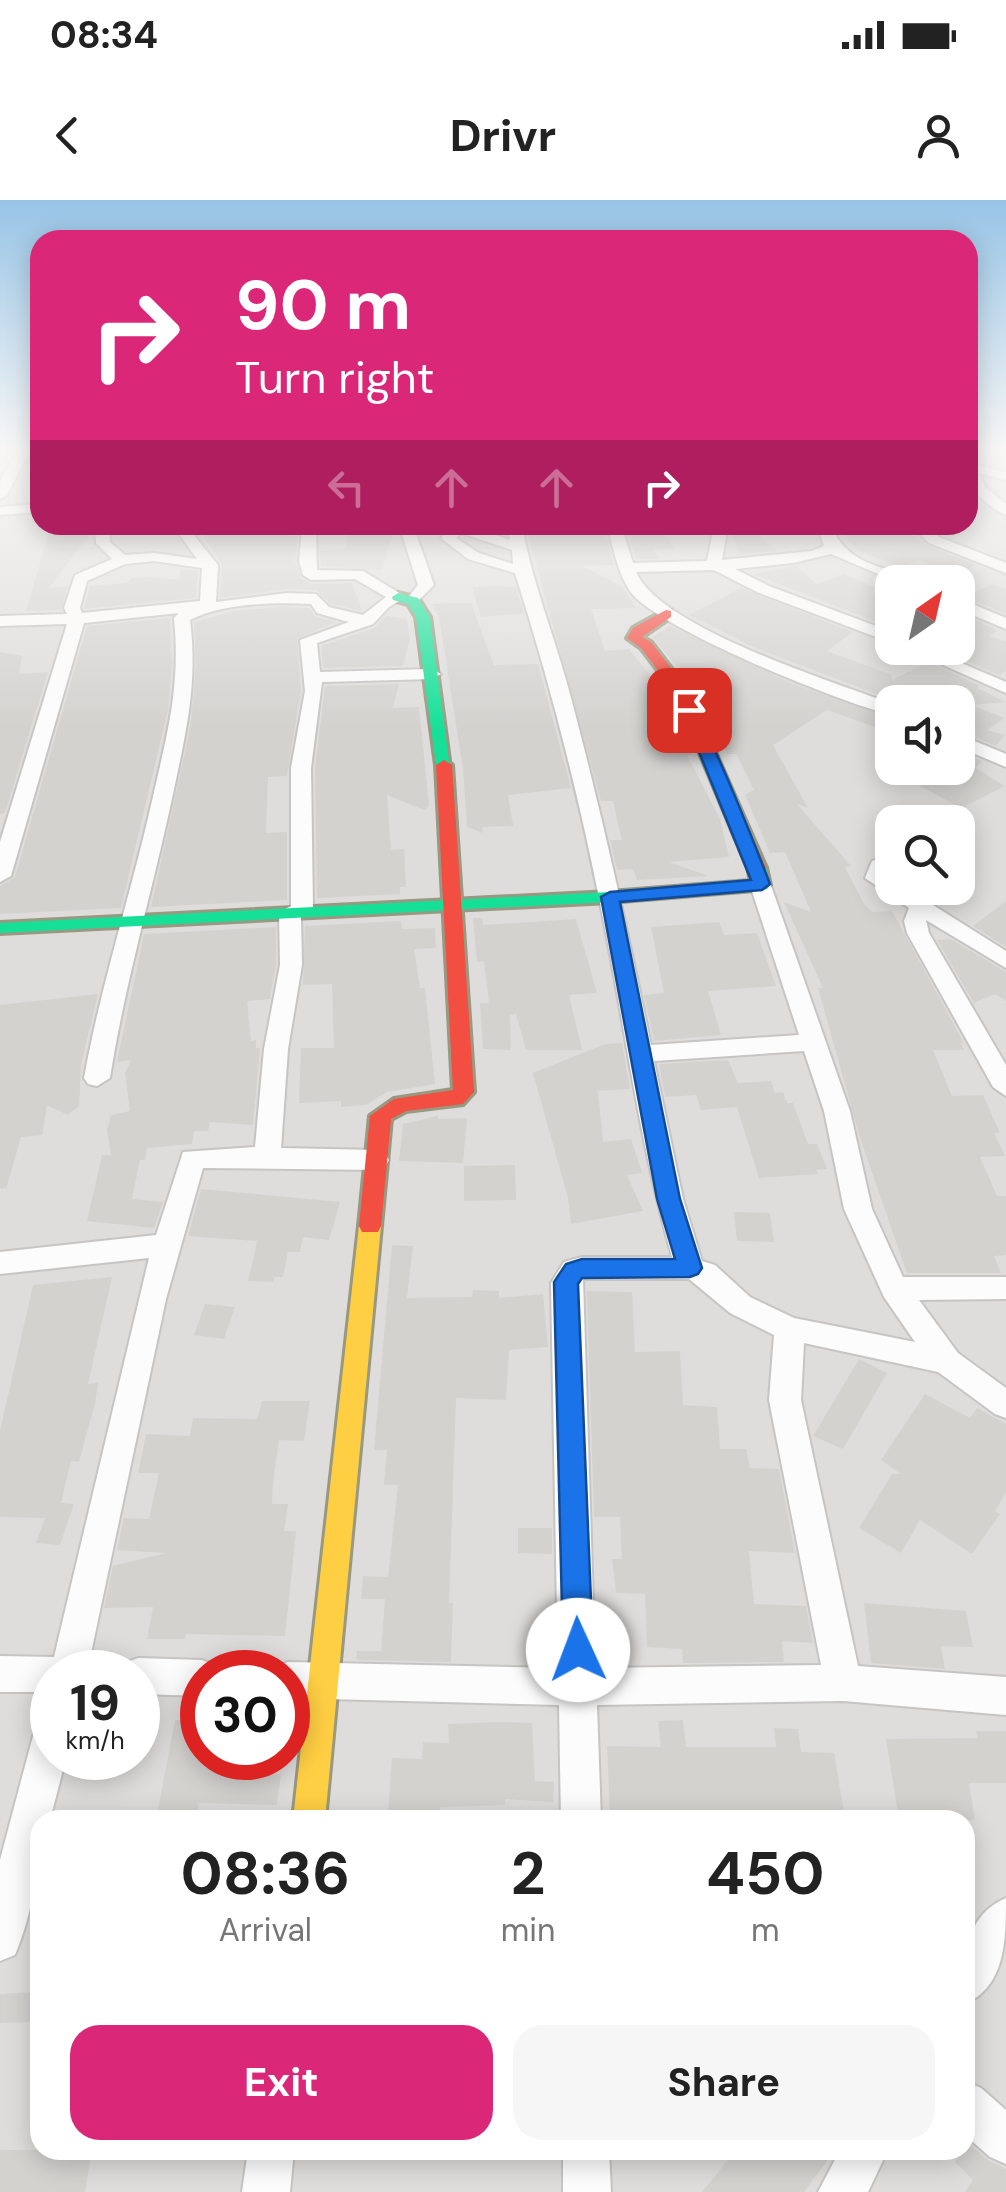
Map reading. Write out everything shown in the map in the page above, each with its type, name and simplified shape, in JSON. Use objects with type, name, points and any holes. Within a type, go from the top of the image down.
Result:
[{"type":"street","points":[[104,544],[122,560]]},
{"type":"street","points":[[194,544],[210,565],[204,606]]},
{"type":"street","points":[[308,544],[311,575],[358,574],[405,583]]},
{"type":"street","points":[[310,1810],[380,1116],[401,1104],[456,1099],[464,1092],[445,769],[422,617],[405,583],[406,544]]},
{"type":"street","points":[[267,1157],[276,1049],[296,912],[301,768],[312,677],[308,640],[367,621],[446,544]]},
{"type":"street","points":[[472,544],[488,563],[522,570]]},
{"type":"street","points":[[506,544],[519,548]]},
{"type":"street","points":[[518,544],[522,570],[560,689],[610,897],[669,1199],[690,1268]]},
{"type":"street","points":[[620,544],[638,593],[666,614],[728,645],[875,703]]},
{"type":"street","points":[[714,564],[718,544]]},
{"type":"street","points":[[831,544],[849,559],[875,569]]},
{"type":"street","points":[[944,544],[1006,568]]},
{"type":"street","points":[[628,568],[822,554],[832,548]]},
{"type":"street","points":[[0,876],[77,619],[72,608],[80,578],[122,560],[154,557],[210,565]]},
{"type":"street","points":[[714,564],[763,588],[875,631]]},
{"type":"street","points":[[0,621],[165,613],[287,598],[316,599],[323,610],[367,621]]},
{"type":"street","points":[[97,1078],[109,1008],[136,918],[179,723],[187,665],[182,618],[204,606]]},
{"type":"street","points":[[975,610],[1006,624]]},
{"type":"street","points":[[666,614],[638,631],[634,638],[646,645],[693,706],[689,710],[695,727],[724,785],[762,884],[837,1111],[858,1209],[894,1289],[947,1362],[1005,1401]]},
{"type":"street","points":[[952,665],[1006,688]]},
{"type":"street","points":[[312,677],[432,674]]},
{"type":"street","points":[[975,748],[1006,762]]},
{"type":"street","points":[[0,928],[136,918],[610,897],[762,884]]},
{"type":"street","points":[[917,905],[1006,961]]},
{"type":"street","points":[[920,907],[918,933],[1006,1088]]},
{"type":"street","points":[[640,1054],[814,1042]]},
{"type":"street","points":[[74,1650],[151,1299],[192,1159],[376,1160]]},
{"type":"street","points":[[0,1263],[167,1245]]},
{"type":"street","points":[[581,1810],[566,1282],[574,1270],[690,1268],[705,1273],[740,1305],[790,1329],[836,1335],[947,1362]]},
{"type":"street","points":[[894,1289],[1006,1288]]},
{"type":"street","points":[[790,1329],[785,1400],[843,1683]]},
{"type":"street","points":[[0,1674],[30,1674]]},
{"type":"street","points":[[310,1681],[579,1687],[843,1683],[1006,1696]]},
{"type":"street","points":[[33,1810],[41,1780]]},
{"type":"street","points":[[0,1940],[30,1822]]},
{"type":"street","points":[[975,1968],[1006,1920]]},
{"type":"street","points":[[975,2113],[1006,2142]]},
{"type":"street","points":[[266,2192],[270,2160]]},
{"type":"street","points":[[586,2160],[587,2192]]},
{"type":"street","points":[[842,2192],[860,2160]]},
{"type":"shaded area","points":[[0,544],[1006,544],[1006,2192],[0,2192]]},
{"type":"building","points":[[46,544],[82,544],[49,588],[67,587],[61,610],[26,611]]},
{"type":"building","points":[[209,544],[297,544],[295,561],[301,578],[311,584],[352,583],[362,611],[331,604],[316,590],[287,589],[220,598],[222,565]]},
{"type":"building","points":[[347,544],[390,544],[382,570],[321,566],[320,551],[346,548]]},
{"type":"building","points":[[531,544],[608,544],[614,565],[582,566],[622,586],[636,608],[591,609],[605,651],[629,649],[674,705],[673,712],[691,755],[687,755],[720,819],[729,857],[669,862],[708,876],[637,880],[633,869],[617,870],[610,840],[622,840],[613,801],[601,801]]},
{"type":"building","points":[[631,544],[671,544],[674,549],[654,550],[659,559],[636,559]]},
{"type":"building","points":[[736,544],[769,544],[777,551],[741,554]]},
{"type":"building","points":[[852,544],[925,544],[975,565],[931,565],[918,560],[895,565],[857,550]]},
{"type":"building","points":[[796,566],[817,584],[844,574],[875,587],[875,620],[874,621],[753,574]]},
{"type":"building","points":[[181,569],[198,571],[196,598],[84,609],[90,586],[126,583],[133,578],[179,580]]},
{"type":"building","points":[[992,584],[1006,589],[1006,614],[975,601],[975,592]]},
{"type":"building","points":[[472,587],[516,587],[524,613],[481,617]]},
{"type":"building","points":[[741,588],[853,632],[827,651],[892,675],[892,680],[922,665],[934,665],[980,686],[977,688],[1006,702],[975,705],[975,685],[875,685],[875,694],[753,647],[689,615]]},
{"type":"building","points":[[471,603],[494,665],[538,664],[571,788],[508,795],[513,826],[482,827],[483,833],[467,827],[463,769],[439,616],[431,604]]},
{"type":"building","points":[[309,608],[316,617],[337,622],[297,638],[301,691],[287,776],[268,777],[266,833],[287,832],[287,900],[151,907],[190,729],[196,666],[194,622],[234,611]]},
{"type":"building","points":[[386,616],[407,619],[410,639],[403,666],[323,668],[321,646],[374,628]]},
{"type":"building","points":[[170,618],[172,666],[168,710],[121,908],[0,914],[0,886],[15,877],[87,626]]},
{"type":"building","points":[[975,620],[998,630],[989,636],[1006,641],[1006,671],[999,675],[975,665]]},
{"type":"building","points":[[670,626],[793,684],[875,712],[875,727],[827,710],[773,745],[808,808],[797,804],[851,866],[845,867],[864,904],[872,912],[892,911],[965,1045],[960,1042],[964,1050],[933,1050],[952,1096],[983,1095],[1000,1133],[994,1133],[1005,1156],[980,1157],[997,1196],[1006,1196],[1006,1255],[994,1256],[1001,1273],[907,1273],[860,1138],[818,988],[823,988],[784,902],[811,912],[785,852],[770,853],[745,795],[754,790],[736,754],[727,754],[707,711],[709,704],[652,637]]},
{"type":"building","points":[[0,652],[22,656],[19,674],[48,672],[5,813],[0,814]]},
{"type":"building","points":[[399,684],[393,708],[419,707],[429,806],[424,810],[387,795],[391,850],[404,849],[406,887],[400,887],[400,894],[317,898],[315,768],[325,686]]},
{"type":"building","points":[[975,707],[1005,718],[987,730],[1005,735],[996,746],[975,737]]},
{"type":"building","points":[[975,758],[982,761],[976,768],[1005,786],[967,805],[955,805],[918,785],[975,785]]},
{"type":"building","points":[[1006,901],[1006,947],[973,926]]},
{"type":"building","points":[[473,918],[482,918],[483,925],[576,919],[597,993],[569,995],[582,1050],[526,1050],[516,1014],[510,1015],[511,1050],[483,1049],[480,1003],[489,1003],[484,961],[477,962]]},
{"type":"building","points":[[401,921],[402,929],[435,928],[436,948],[414,949],[420,988],[425,988],[435,1084],[387,1092],[366,1105],[341,1107],[341,1101],[299,1103],[301,1048],[334,1048],[332,984],[303,985],[305,926]]},
{"type":"building","points":[[719,922],[724,935],[757,933],[776,986],[708,991],[721,1035],[654,1041],[644,995],[664,993],[651,927]]},
{"type":"building","points":[[276,927],[276,965],[270,999],[247,1001],[251,1041],[256,1040],[256,1048],[260,1048],[253,1125],[210,1122],[208,1131],[194,1131],[192,1144],[147,1148],[145,1160],[140,1160],[132,1199],[163,1202],[154,1228],[87,1221],[102,1155],[111,1155],[107,1130],[111,1115],[130,1111],[125,1073],[131,1060],[117,1062],[144,934]]},
{"type":"building","points":[[951,939],[1006,972],[1006,1001],[995,994],[974,1003],[937,940]]},
{"type":"building","points":[[98,994],[81,1065],[79,1106],[68,1115],[47,1105],[42,1135],[21,1137],[6,1189],[0,1188],[0,1005]]},
{"type":"building","points":[[622,1043],[630,1089],[598,1091],[603,1142],[631,1139],[642,1173],[627,1175],[643,1211],[571,1224],[568,1198],[533,1073],[605,1044]]},
{"type":"building","points":[[728,1060],[738,1083],[771,1081],[775,1093],[783,1092],[787,1103],[793,1103],[808,1144],[817,1144],[827,1169],[816,1170],[818,1174],[759,1178],[737,1107],[701,1110],[696,1095],[665,1097],[659,1064]]},
{"type":"building","points":[[438,1116],[467,1118],[463,1163],[399,1161],[403,1124]]},
{"type":"building","points":[[515,1165],[516,1200],[464,1201],[464,1166]]},
{"type":"building","points":[[201,1189],[340,1202],[329,1240],[303,1237],[300,1252],[288,1252],[283,1277],[274,1277],[273,1282],[248,1281],[257,1241],[188,1236]]},
{"type":"building","points":[[734,1212],[770,1213],[774,1242],[737,1241]]},
{"type":"building","points":[[392,1245],[413,1246],[407,1298],[472,1297],[473,1290],[499,1291],[499,1298],[543,1294],[548,1347],[509,1350],[506,1400],[456,1398],[449,1603],[453,1603],[451,1662],[356,1660],[357,1651],[381,1651],[385,1599],[361,1599],[363,1576],[388,1577],[398,1485],[384,1485],[387,1450],[374,1450]]},
{"type":"building","points":[[112,1277],[88,1384],[98,1383],[95,1403],[79,1462],[71,1461],[61,1503],[74,1504],[60,1545],[36,1543],[45,1518],[0,1517],[0,1431],[33,1285]]},
{"type":"building","points":[[587,1291],[632,1292],[635,1352],[680,1351],[683,1405],[717,1407],[720,1449],[746,1449],[750,1468],[779,1469],[795,1553],[749,1551],[754,1604],[806,1606],[813,1643],[782,1641],[784,1662],[683,1663],[682,1649],[647,1647],[645,1594],[616,1593],[612,1559],[622,1559],[620,1517],[594,1517]]},
{"type":"building","points":[[205,1304],[235,1307],[224,1339],[194,1335]]},
{"type":"building","points":[[859,1359],[887,1373],[843,1449],[813,1436]]},
{"type":"building","points":[[925,1394],[970,1418],[977,1408],[1006,1424],[1006,1492],[995,1511],[1000,1514],[972,1554],[920,1520],[901,1553],[859,1528],[892,1474],[901,1474],[881,1460]]},
{"type":"building","points":[[262,1401],[310,1401],[304,1441],[279,1440],[273,1483],[272,1504],[288,1504],[284,1531],[296,1531],[285,1636],[186,1634],[185,1639],[147,1639],[153,1607],[104,1608],[113,1566],[166,1553],[117,1550],[124,1518],[149,1519],[159,1473],[138,1473],[146,1434],[190,1436],[193,1418],[257,1419]]},
{"type":"building","points":[[518,1528],[552,1528],[552,1554],[518,1553]]},
{"type":"building","points":[[864,1603],[966,1611],[973,1647],[941,1646],[945,1669],[871,1663]]},
{"type":"building","points":[[175,1720],[180,1720],[180,1780],[280,1780],[277,1805],[199,1803],[198,1810],[158,1810]]},
{"type":"building","points":[[683,1720],[686,1747],[776,1747],[774,1728],[798,1729],[801,1752],[834,1753],[844,1810],[610,1810],[607,1746],[661,1747],[658,1721]]},
{"type":"building","points":[[532,1723],[535,1781],[554,1782],[553,1802],[505,1799],[505,1805],[388,1810],[392,1758],[422,1759],[423,1742],[449,1743],[448,1724]]},
{"type":"building","points":[[976,1731],[1006,1731],[1006,1783],[969,1783],[973,1810],[897,1810],[886,1739],[978,1738]]},
{"type":"building","points":[[30,1992],[30,2022],[0,2023],[0,1994]]},
{"type":"building","points":[[975,2149],[1006,2169],[1006,2192],[965,2192],[973,2180],[955,2162],[975,2160]]},
{"type":"building","points":[[0,2150],[30,2150],[30,2160],[90,2160],[85,2192],[0,2192]]},
{"type":"building","points":[[728,2160],[828,2160],[804,2192],[702,2192]]},
{"type":"traffic: fast","points":[[398,597],[413,601],[423,617],[444,765]]},
{"type":"traffic: fast","points":[[0,928],[610,897],[761,885],[757,868]]},
{"type":"traffic: slow","points":[[310,1810],[370,1226]]},
{"type":"traffic: jam","points":[[666,614],[638,631],[634,638],[646,645],[693,706],[689,710],[757,868]]},
{"type":"traffic: jam","points":[[370,1226],[381,1116],[401,1104],[456,1099],[464,1092],[444,765]]},
{"type":"route","points":[[578,1650],[566,1282],[574,1270],[582,1268],[690,1268],[669,1199],[610,897],[762,884],[724,785],[707,758],[689,710]]}]
